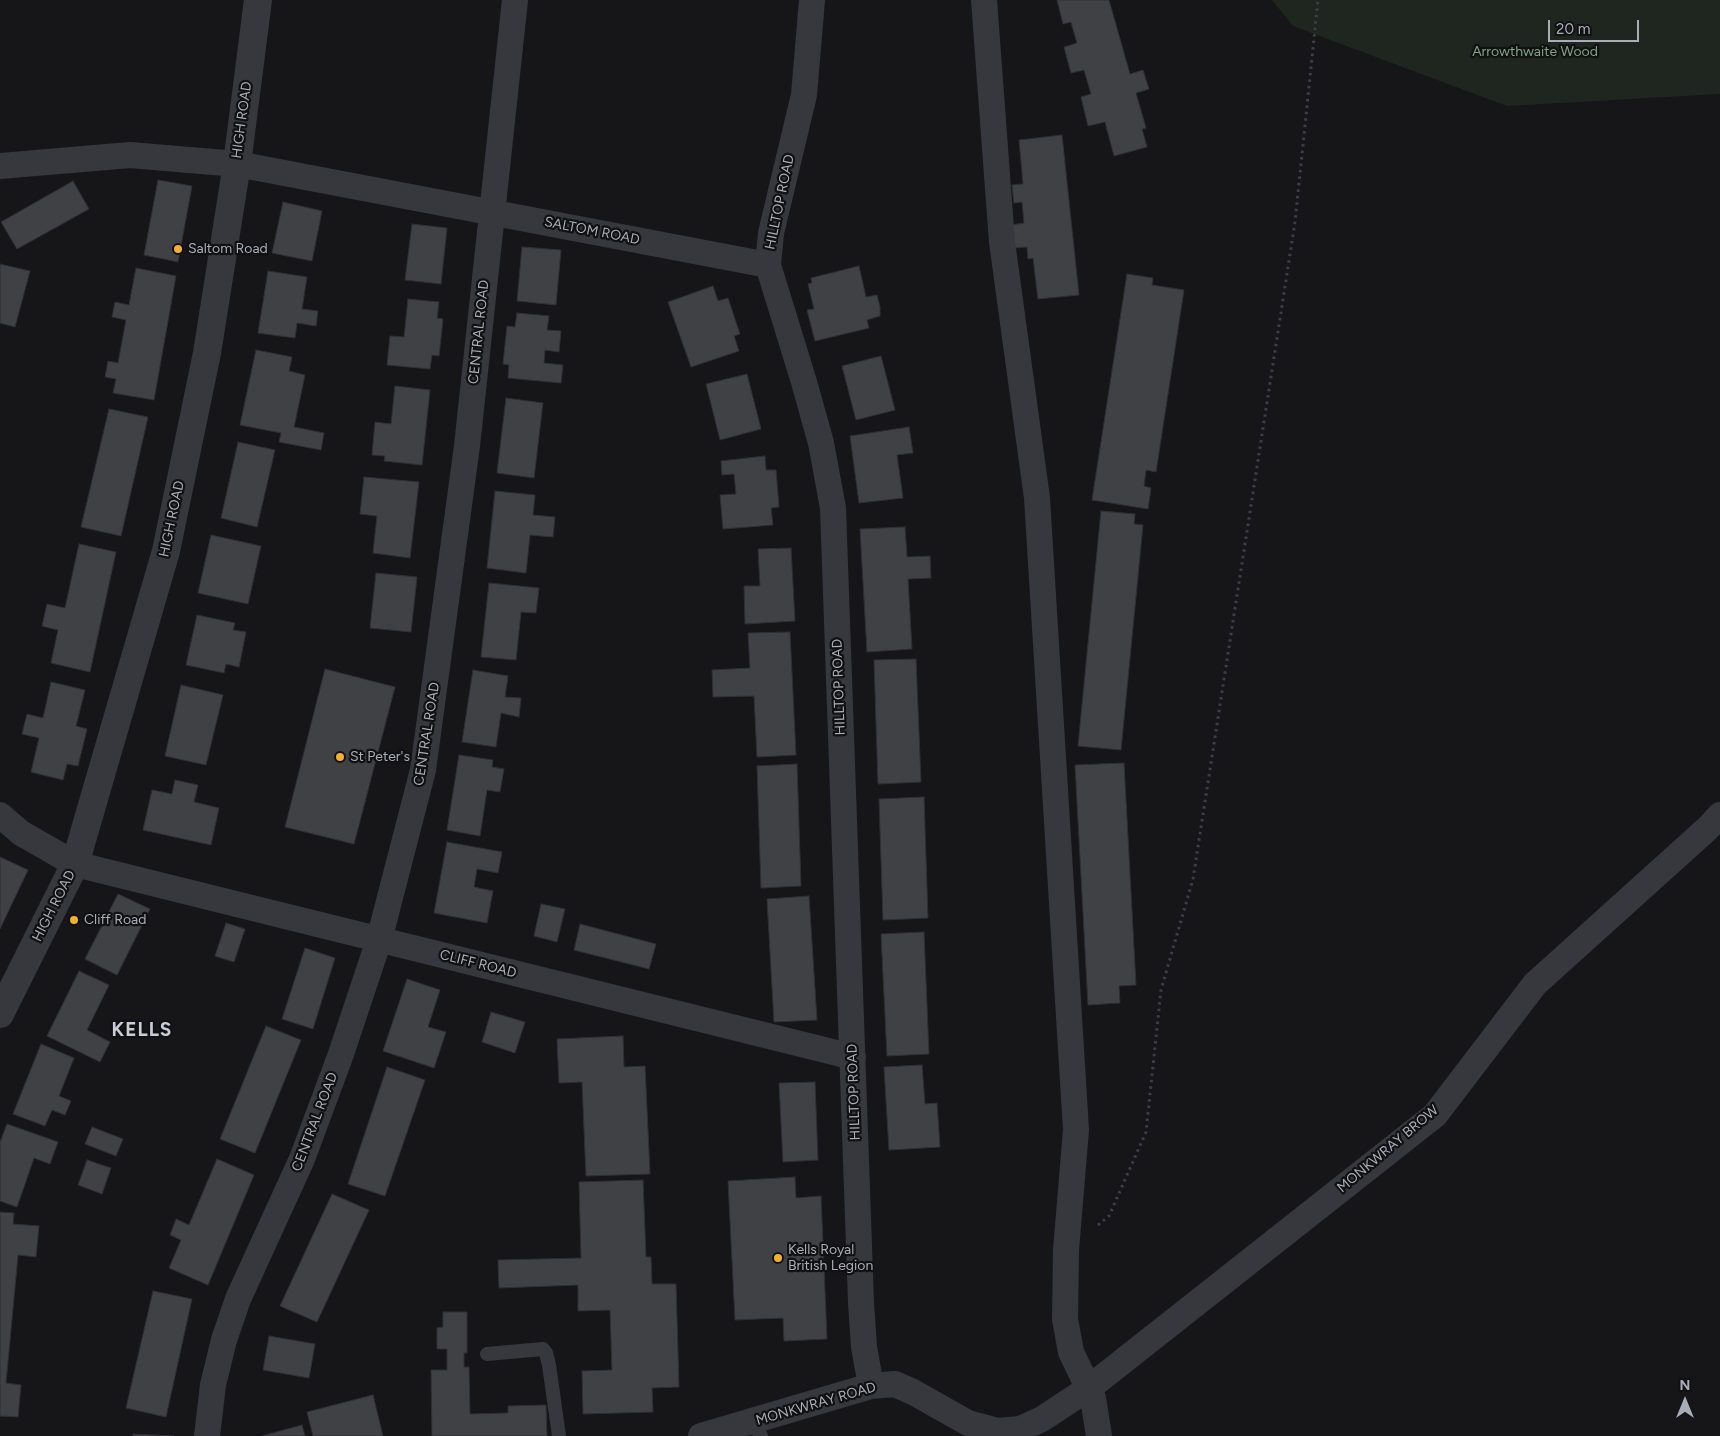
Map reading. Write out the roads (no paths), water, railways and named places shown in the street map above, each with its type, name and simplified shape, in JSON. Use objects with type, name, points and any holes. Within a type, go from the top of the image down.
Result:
[{"type":"street","name":"HIGH ROAD","points":[[0,1014],[75,864],[166,551],[207,353],[237,164],[258,0]]},
{"type":"street","name":"CENTRAL ROAD","points":[[207,1436],[214,1385],[227,1332],[238,1299],[302,1159],[341,1054],[379,940],[423,770],[465,456],[515,0]]},
{"type":"street","name":"HILLTOP ROAD","points":[[812,0],[804,95],[771,232],[768,265],[821,443],[833,508],[861,1304],[864,1347],[871,1386]]},
{"type":"street","points":[[984,0],[1002,242],[1037,498],[1076,1130],[1066,1250],[1065,1319],[1071,1352],[1093,1398],[1099,1436]]},
{"type":"street","name":"SALTOM ROAD","points":[[0,166],[130,155],[237,164],[768,265]]},
{"type":"street","name":"CLIFF ROAD","points":[[0,815],[21,833],[75,864],[852,1057]]},
{"type":"street","name":"MONKWRAY BROW","points":[[1089,1388],[1435,1115],[1535,984],[1720,815]]},
{"type":"street","name":"MONKWRAY ROAD","points":[[701,1436],[757,1429],[871,1386],[895,1384],[914,1392],[968,1423],[998,1431],[1020,1429],[1042,1419],[1089,1388]]},
{"type":"lane","points":[[487,1354],[543,1349],[546,1353],[559,1436]]},
{"type":"place","name":"Saltom Road","points":[[178,249]]},
{"type":"place","name":"St Peter's","points":[[340,757]]},
{"type":"place","name":"Cliff Road","points":[[74,920]]},
{"type":"place","name":"Kells Royal British Legion","points":[[778,1258]]},
{"type":"district","name":"KELLS","points":[[142,1030]]},
{"type":"park label","name":"Arrowthwaite Wood","points":[[1535,52]]}]
